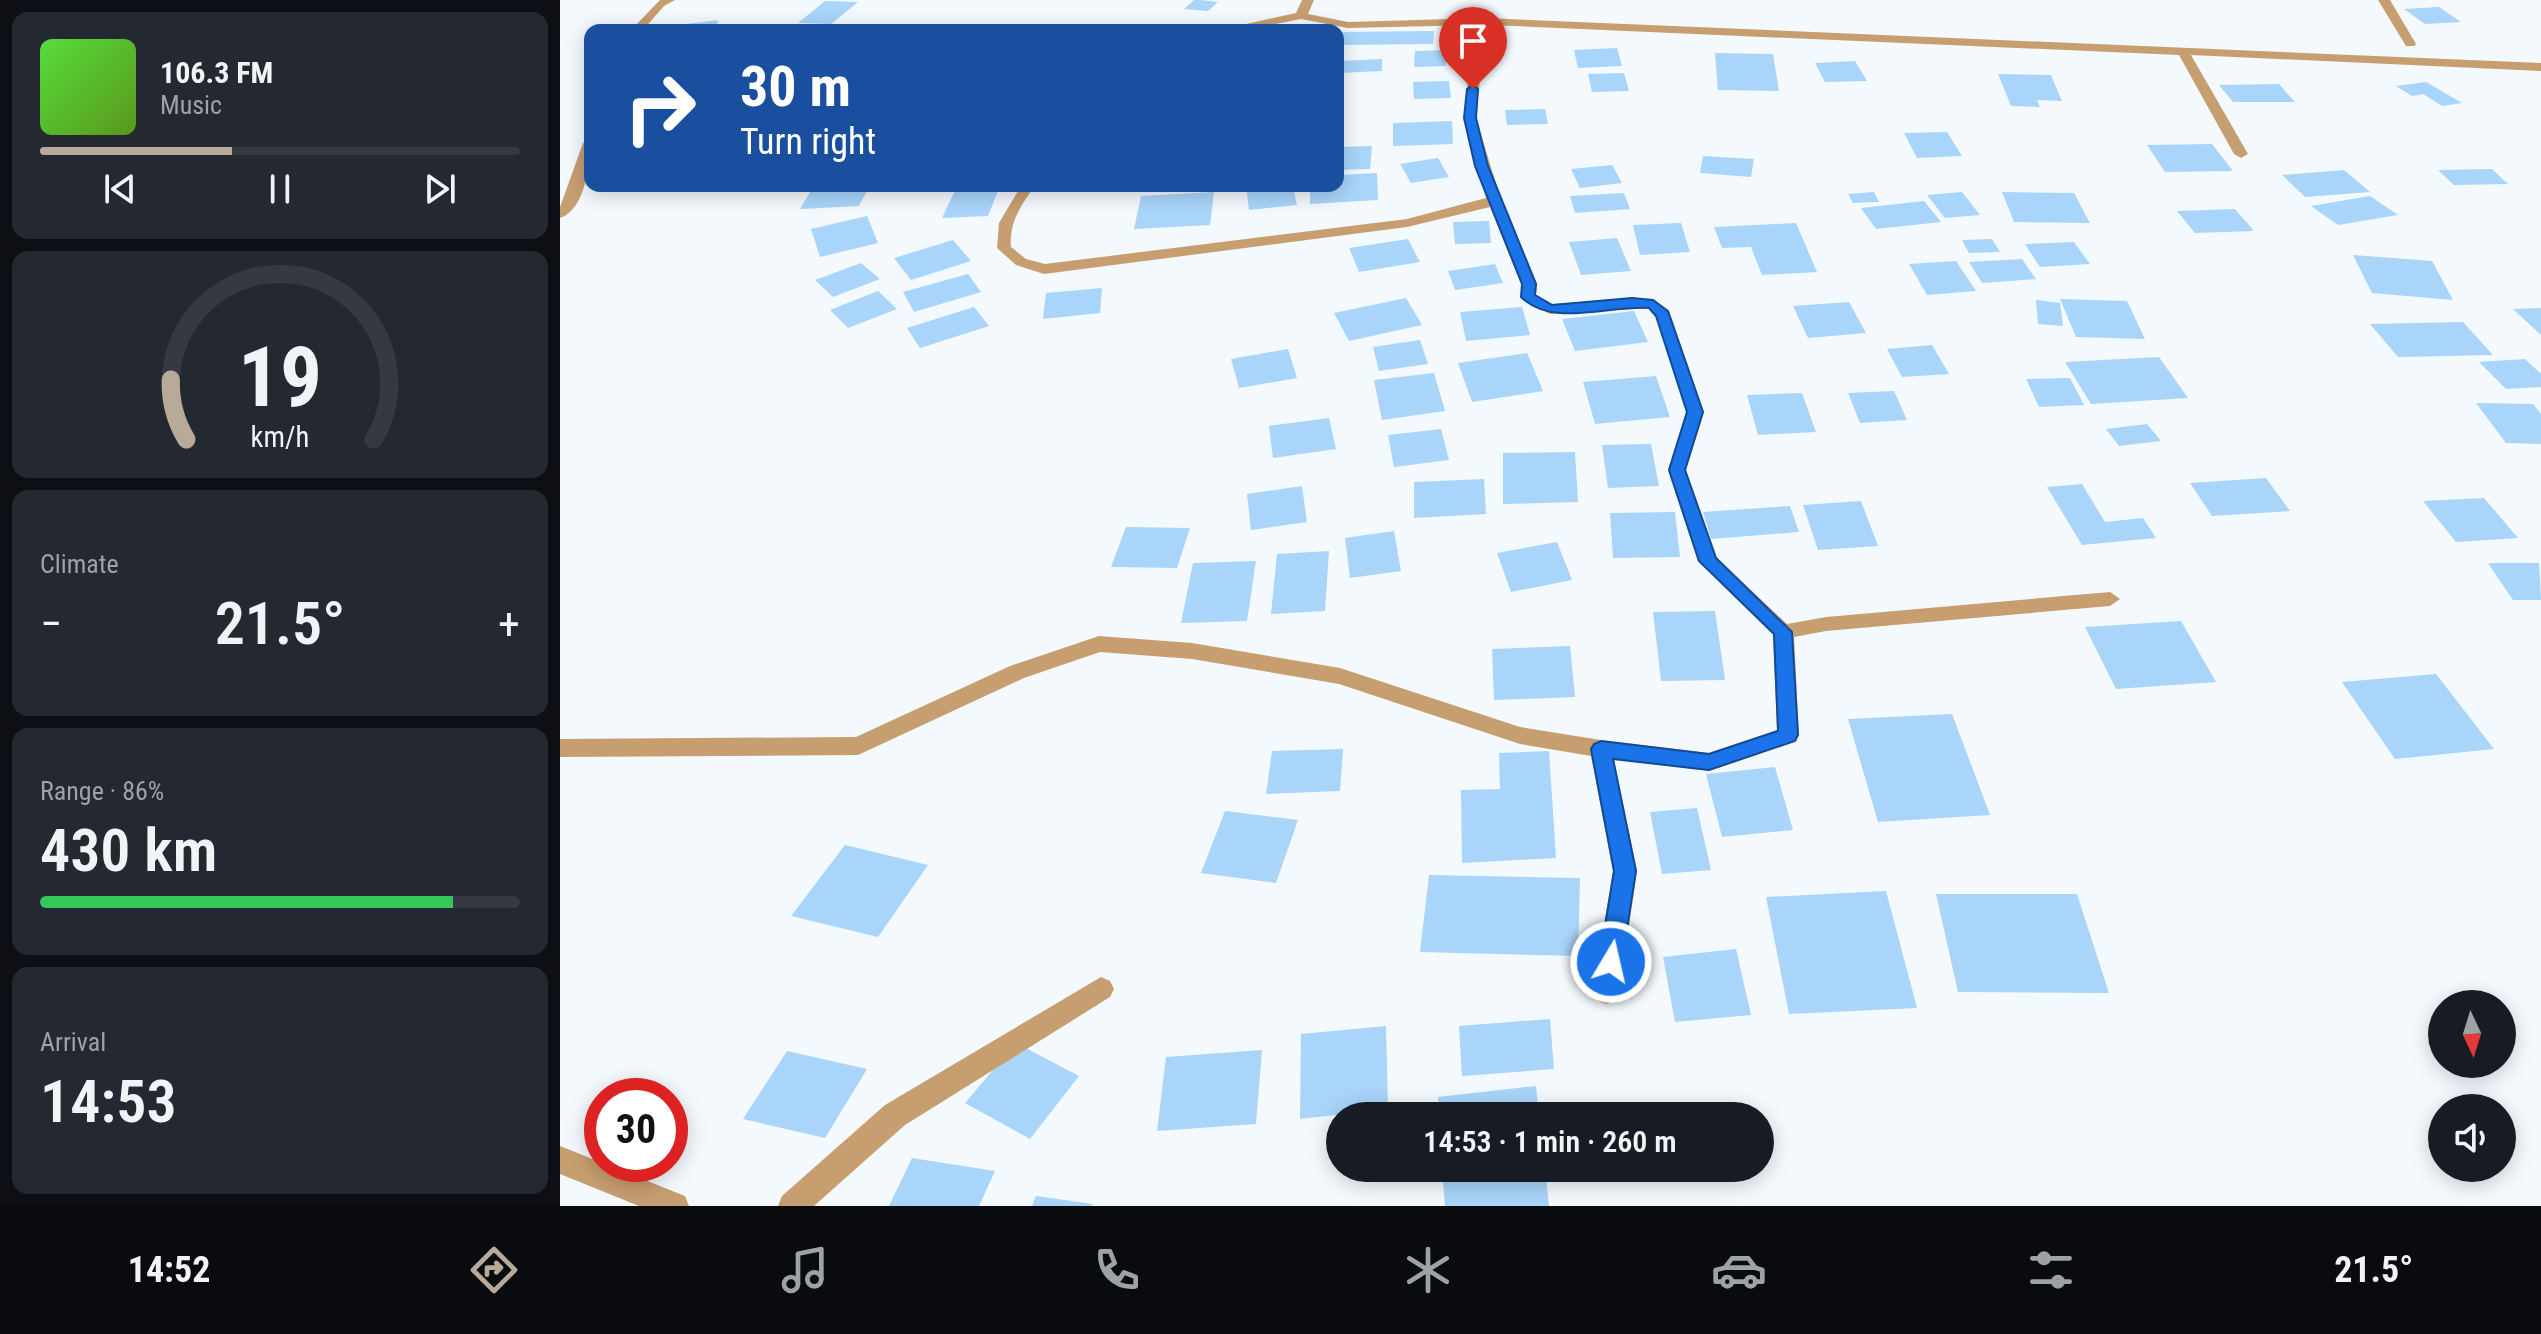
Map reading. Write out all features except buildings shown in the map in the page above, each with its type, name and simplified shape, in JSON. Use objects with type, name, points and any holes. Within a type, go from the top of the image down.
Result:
[{"type":"street","points":[[642,24],[660,4],[669,0]]},
{"type":"street","points":[[1301,16],[1308,0]]},
{"type":"street","points":[[2384,0],[2410,44]]},
{"type":"street","points":[[1258,24],[1301,16],[1343,24]]},
{"type":"street","points":[[560,748],[858,746],[1017,672],[1099,644],[1192,651],[1340,676],[1520,735],[1601,749],[1709,762],[1788,735],[1783,632],[1708,561],[1677,470],[1695,412],[1663,314],[1653,304],[1632,303],[1550,309],[1528,297],[1529,284],[1494,200],[1470,118],[1476,59],[1485,21]]},
{"type":"street","points":[[1344,24],[1485,21],[2541,67]]},
{"type":"street","points":[[2184,53],[2241,154]]},
{"type":"street","points":[[560,214],[568,207],[584,160]]},
{"type":"street","points":[[1023,192],[1012,207],[1001,232],[1004,248],[1021,262],[1044,269],[1407,223],[1474,208],[1494,200]]},
{"type":"street","points":[[1783,632],[1826,624],[2110,599]]},
{"type":"street","points":[[1601,749],[1625,871],[1606,992]]},
{"type":"street","points":[[792,1206],[895,1115],[1101,989]]},
{"type":"street","points":[[560,1160],[675,1206]]},
{"type":"route","points":[[1473,89],[1470,118],[1482,166],[1529,284],[1528,297],[1550,309],[1632,303],[1653,304],[1663,314],[1695,412],[1677,470],[1708,561],[1783,632],[1788,735],[1709,762],[1601,749],[1625,871],[1611,962]]}]
